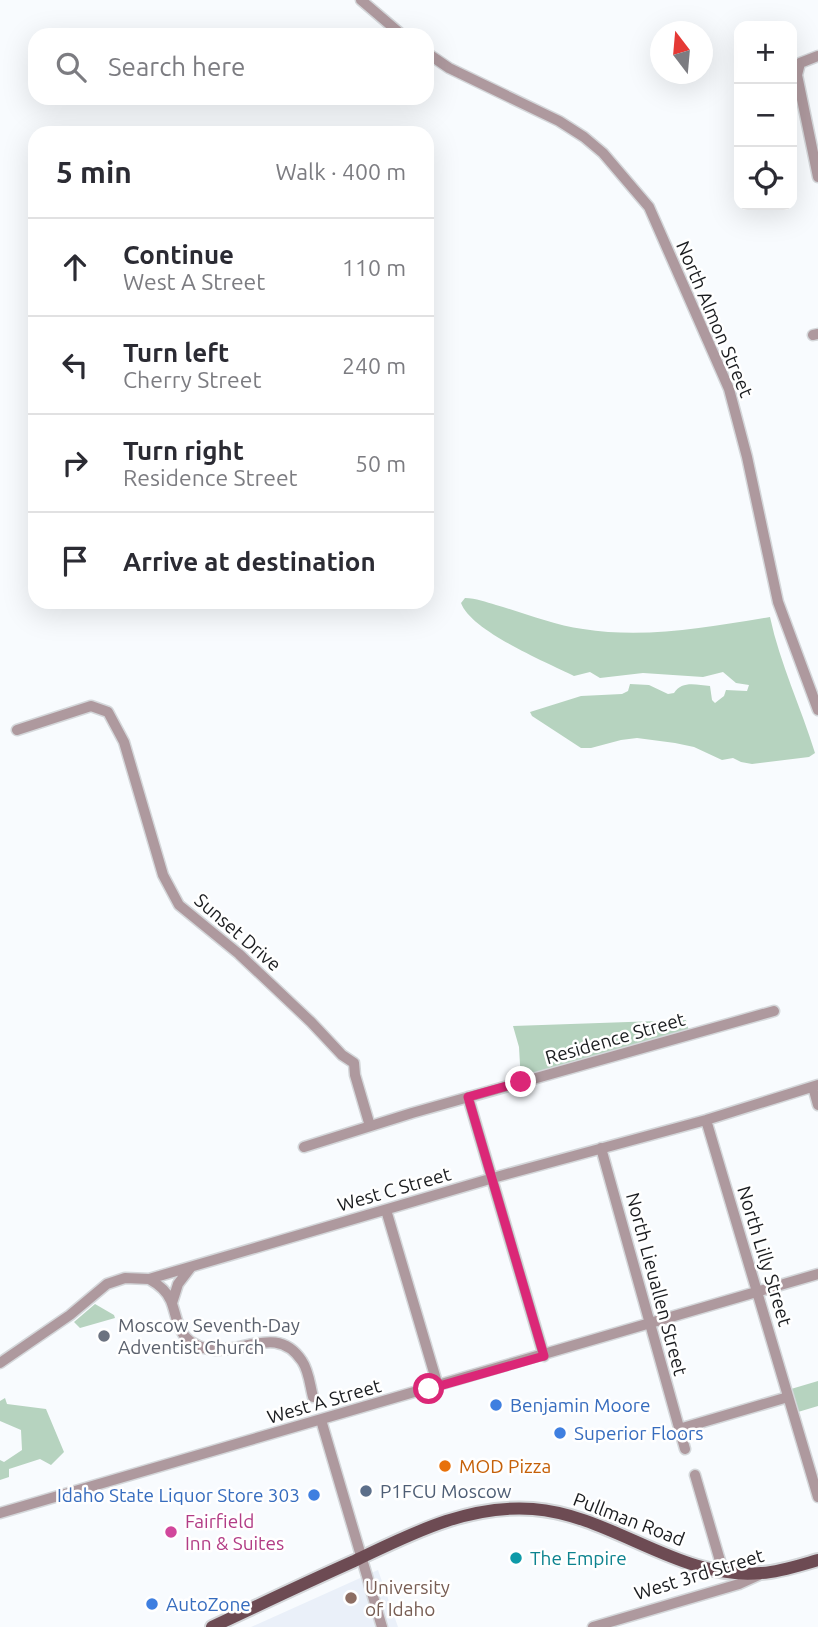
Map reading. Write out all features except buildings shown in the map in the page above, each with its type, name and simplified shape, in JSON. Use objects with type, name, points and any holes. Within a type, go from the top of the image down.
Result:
[{"type":"main road","name":"Pullman Road","points":[[212,1627],[411,1534],[452,1518],[477,1512],[532,1509],[567,1515],[689,1563],[723,1571],[761,1573]]},
{"type":"main road","name":"West 3rd Street","points":[[761,1573],[818,1560]]},
{"type":"street","points":[[361,0],[394,28]]},
{"type":"street","points":[[818,56],[800,63],[797,75],[818,177]]},
{"type":"street","name":"North Almon Street","points":[[434,58],[449,68],[559,121],[584,137],[603,153],[649,207],[729,389],[747,457],[778,602],[818,710]]},
{"type":"street","name":"Sunset Drive","points":[[17,730],[91,706],[108,712],[124,742],[163,875],[179,905],[239,954],[342,1055],[354,1063],[370,1126]]},
{"type":"street","name":"Residence Street","points":[[304,1147],[468,1097],[774,1011]]},
{"type":"street","points":[[815,1086],[818,1105]]},
{"type":"street","name":"West C Street","points":[[0,1363],[70,1315],[107,1284],[125,1278],[149,1279],[601,1147],[706,1120],[815,1086]]},
{"type":"street","points":[[468,1097],[544,1356]]},
{"type":"street","name":"North Lilly Street","points":[[706,1120],[818,1497]]},
{"type":"street","name":"North Lieuallen Street","points":[[601,1147],[685,1449]]},
{"type":"street","points":[[386,1210],[438,1386]]},
{"type":"street","points":[[172,1303],[183,1275],[193,1266]]},
{"type":"street","name":"West A Street","points":[[0,1513],[818,1274]]},
{"type":"street","points":[[149,1279],[166,1293],[182,1332],[192,1343],[207,1349],[226,1351],[268,1341],[289,1348],[303,1363],[313,1397]]},
{"type":"street","points":[[333,1462],[328,1434],[331,1426],[391,1400]]},
{"type":"street","points":[[678,1429],[789,1400]]},
{"type":"street","points":[[321,1420],[382,1627]]},
{"type":"street","points":[[695,1475],[723,1571]]},
{"type":"street","name":"West 3rd Street","points":[[593,1627],[739,1584],[761,1573]]},
{"type":"shaded area","name":"University of Idaho","points":[[378,1570],[398,1627],[251,1627]]},
{"type":"green space","points":[[465,598],[481,600],[561,625],[607,632],[677,631],[770,617],[779,652],[815,753],[809,757],[752,764],[733,758],[722,760],[694,747],[637,738],[581,748],[532,716],[530,712],[581,696],[622,694],[628,691],[630,684],[649,685],[668,694],[685,685],[710,686],[715,703],[724,696],[726,690],[747,691],[749,685],[736,683],[723,672],[703,677],[643,673],[600,678],[590,672],[574,676],[494,635],[468,614],[461,603]]},
{"type":"green space","points":[[686,1020],[690,1035],[521,1082],[519,1047],[513,1026]]},
{"type":"green space","points":[[95,1304],[115,1318],[80,1328],[74,1322]]},
{"type":"green space","points":[[818,1381],[818,1406],[798,1412],[791,1389]]},
{"type":"green space","points":[[5,1398],[7,1404],[46,1409],[64,1452],[51,1465],[40,1459],[9,1469],[9,1477],[0,1480],[0,1460],[4,1462],[22,1450],[21,1430],[0,1421],[0,1401]]},
{"type":"place","name":"Moscow Seventh-Day Adventist Church","points":[[104,1336]]},
{"type":"place","name":"Benjamin Moore","points":[[496,1405]]},
{"type":"place","name":"Superior Floors","points":[[560,1433]]},
{"type":"place","name":"MOD Pizza","points":[[445,1466]]},
{"type":"place","name":"P1FCU Moscow","points":[[366,1491]]},
{"type":"place","name":"Idaho State Liquor Store 303","points":[[314,1495]]},
{"type":"place","name":"Fairfield Inn & Suites","points":[[171,1532]]},
{"type":"place","name":"The Empire","points":[[516,1558]]},
{"type":"place","name":"University of Idaho","points":[[351,1598]]},
{"type":"place","name":"AutoZone","points":[[152,1604]]},
{"type":"route","points":[[429,1389],[544,1356],[468,1097],[521,1082]]}]
